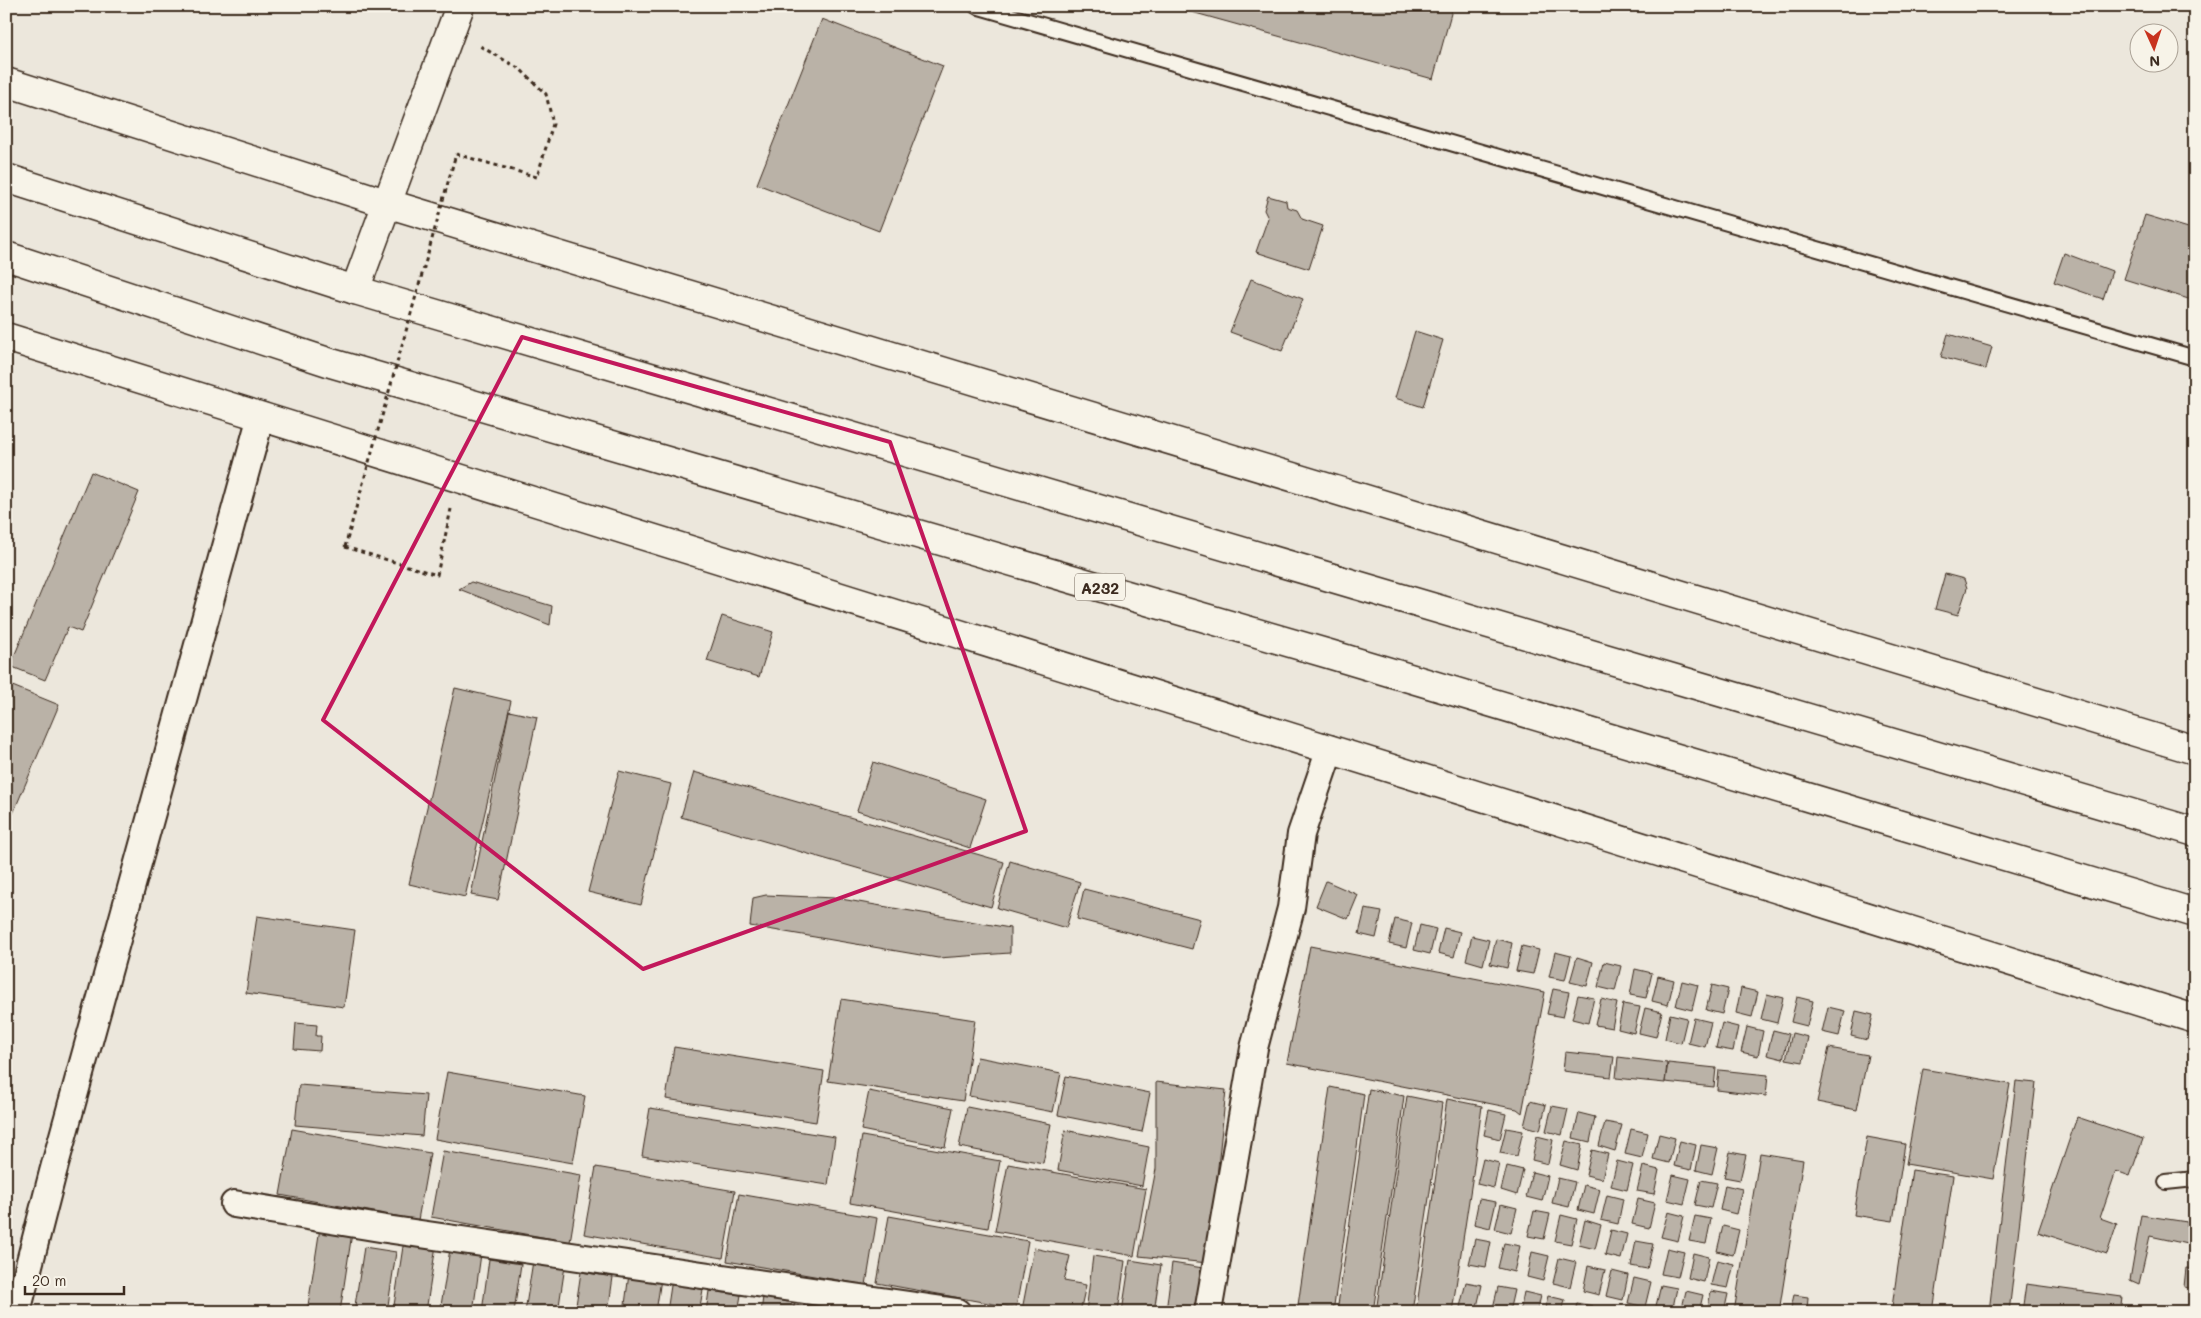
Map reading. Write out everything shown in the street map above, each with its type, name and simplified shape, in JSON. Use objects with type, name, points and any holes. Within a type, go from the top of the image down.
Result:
[{"type":"main road","points":[[355,290],[456,18]]},
{"type":"main road","points":[[6,82],[386,203],[2195,750]]},
{"type":"main road","points":[[6,178],[355,290],[2195,832]]},
{"type":"main road","name":"A232","points":[[6,256],[331,363],[1329,654],[2195,913]]},
{"type":"main road","points":[[6,337],[2195,1019]]},
{"type":"street","points":[[17,1312],[53,1172],[261,416]]},
{"type":"street","points":[[1208,1312],[1254,1048],[1291,908],[1301,834],[1330,749]]},
{"type":"street","points":[[234,1204],[386,1229],[957,1312]]},
{"type":"lane","points":[[976,6],[2195,358]]},
{"type":"lane","points":[[2166,1182],[2195,1179]]},
{"type":"path","points":[[452,505],[437,576],[345,547],[456,154],[537,177],[553,124],[546,94],[520,69],[456,18]]},
{"type":"highlighted area","points":[[522,337],[890,442],[1026,831],[643,969],[323,720]]},
{"type":"building","points":[[1170,6],[1453,6],[1433,79]]},
{"type":"building","points":[[822,19],[943,66],[879,231],[757,184]]},
{"type":"building","points":[[1268,196],[1286,201],[1287,207],[1297,210],[1302,219],[1323,226],[1309,269],[1256,252],[1268,218],[1264,210]]},
{"type":"building","points":[[2145,215],[2195,230],[2195,301],[2124,279]]},
{"type":"building","points":[[2064,253],[2112,271],[2103,299],[2054,282]]},
{"type":"building","points":[[1251,279],[1303,299],[1282,351],[1230,332]]},
{"type":"building","points":[[1415,331],[1443,340],[1423,407],[1395,398]]},
{"type":"building","points":[[1948,334],[1992,347],[1986,369],[1941,357]]},
{"type":"building","points":[[91,472],[139,492],[81,632],[68,627],[45,680],[10,666]]},
{"type":"building","points":[[1945,574],[1964,579],[1967,588],[1958,615],[1935,609]]},
{"type":"building","points":[[471,582],[552,606],[550,625],[459,589]]},
{"type":"building","points":[[722,616],[773,632],[759,677],[707,661]]},
{"type":"building","points":[[10,685],[59,705],[6,830],[6,694]]},
{"type":"building","points":[[455,688],[511,701],[465,897],[409,884]]},
{"type":"building","points":[[509,711],[537,717],[498,900],[471,895]]},
{"type":"building","points":[[873,762],[986,799],[970,848],[857,811]]},
{"type":"building","points":[[619,771],[671,784],[641,905],[588,892]]},
{"type":"building","points":[[694,772],[1004,862],[991,907],[681,817]]},
{"type":"building","points":[[1010,861],[1080,882],[1066,928],[997,908]]},
{"type":"building","points":[[1326,881],[1358,895],[1348,919],[1316,906]]},
{"type":"building","points":[[1084,889],[1200,919],[1192,949],[1077,919]]},
{"type":"building","points":[[766,895],[835,898],[1010,928],[1010,953],[938,958],[750,926],[753,898]]},
{"type":"building","points":[[1365,909],[1382,912],[1376,938],[1359,934]]},
{"type":"building","points":[[257,916],[355,930],[344,1007],[246,993]]},
{"type":"building","points":[[1395,919],[1412,923],[1406,948],[1389,944]]},
{"type":"building","points":[[1420,925],[1436,929],[1430,954],[1414,950]]},
{"type":"building","points":[[1444,928],[1460,932],[1454,957],[1438,953]]},
{"type":"building","points":[[1472,936],[1489,940],[1483,965],[1466,960]]},
{"type":"building","points":[[1496,939],[1512,943],[1507,968],[1490,964]]},
{"type":"building","points":[[1310,946],[1545,992],[1522,1113],[1517,1109],[1287,1063]]},
{"type":"building","points":[[1522,946],[1539,950],[1533,974],[1516,971]]},
{"type":"building","points":[[1555,952],[1571,956],[1565,980],[1549,977]]},
{"type":"building","points":[[1577,957],[1593,962],[1587,986],[1570,982]]},
{"type":"building","points":[[1604,962],[1621,966],[1615,991],[1598,987]]},
{"type":"building","points":[[1635,969],[1652,973],[1646,998],[1630,995]]},
{"type":"building","points":[[1658,976],[1674,980],[1668,1005],[1652,1001]]},
{"type":"building","points":[[1682,981],[1698,985],[1692,1010],[1676,1006]]},
{"type":"building","points":[[1712,985],[1728,989],[1722,1014],[1706,1010]]},
{"type":"building","points":[[1741,988],[1758,992],[1752,1017],[1736,1013]]},
{"type":"building","points":[[1553,989],[1569,992],[1563,1017],[1547,1014]]},
{"type":"building","points":[[1767,994],[1783,998],[1777,1023],[1761,1019]]},
{"type":"building","points":[[1578,995],[1594,998],[1588,1023],[1572,1019]]},
{"type":"building","points":[[1797,997],[1813,1001],[1807,1026],[1791,1022]]},
{"type":"building","points":[[841,999],[975,1020],[963,1101],[828,1081]]},
{"type":"building","points":[[1601,999],[1617,1003],[1612,1028],[1595,1025]]},
{"type":"building","points":[[1623,1004],[1640,1007],[1634,1033],[1618,1029]]},
{"type":"building","points":[[1828,1007],[1845,1011],[1839,1036],[1822,1032]]},
{"type":"building","points":[[1645,1008],[1662,1012],[1656,1037],[1639,1033]]},
{"type":"building","points":[[1856,1011],[1873,1015],[1867,1040],[1851,1036]]},
{"type":"building","points":[[1670,1014],[1687,1018],[1681,1043],[1665,1039]]},
{"type":"building","points":[[1694,1018],[1711,1022],[1705,1047],[1688,1043]]},
{"type":"building","points":[[296,1023],[317,1025],[316,1036],[321,1036],[320,1051],[294,1049]]},
{"type":"building","points":[[1722,1023],[1738,1027],[1733,1051],[1716,1048]]},
{"type":"building","points":[[1747,1027],[1763,1031],[1758,1056],[1741,1052]]},
{"type":"building","points":[[1773,1030],[1789,1034],[1783,1059],[1767,1055]]},
{"type":"building","points":[[1792,1033],[1808,1037],[1803,1062],[1786,1059]]},
{"type":"building","points":[[674,1047],[824,1071],[816,1122],[666,1099]]},
{"type":"building","points":[[1829,1048],[1868,1055],[1857,1110],[1817,1102]]},
{"type":"building","points":[[1565,1052],[1614,1057],[1611,1077],[1563,1071]]},
{"type":"building","points":[[977,1057],[1061,1073],[1053,1112],[969,1096]]},
{"type":"building","points":[[1618,1057],[1667,1063],[1665,1083],[1616,1078]]},
{"type":"building","points":[[1668,1063],[1716,1068],[1714,1087],[1665,1082]]},
{"type":"building","points":[[1923,1069],[2010,1084],[1993,1179],[1906,1164]]},
{"type":"building","points":[[1719,1070],[1768,1075],[1766,1096],[1717,1090]]},
{"type":"building","points":[[447,1072],[585,1096],[573,1163],[435,1139]]},
{"type":"building","points":[[1066,1076],[1150,1093],[1142,1132],[1058,1115]]},
{"type":"building","points":[[2016,1081],[2036,1083],[2009,1312],[1989,1312]]},
{"type":"building","points":[[1156,1082],[1226,1090],[1208,1263],[1139,1256],[1156,1169]]},
{"type":"building","points":[[299,1085],[426,1095],[422,1136],[295,1125]]},
{"type":"building","points":[[1330,1087],[1364,1094],[1333,1312],[1297,1312]]},
{"type":"building","points":[[1369,1089],[1404,1096],[1395,1164],[1373,1312],[1337,1312]]},
{"type":"building","points":[[869,1091],[953,1108],[945,1147],[861,1130]]},
{"type":"building","points":[[1407,1096],[1442,1103],[1433,1171],[1412,1312],[1376,1312]]},
{"type":"building","points":[[1447,1099],[1482,1106],[1473,1174],[1452,1312],[1416,1312]]},
{"type":"building","points":[[1530,1101],[1546,1105],[1540,1130],[1524,1126]]},
{"type":"building","points":[[1552,1106],[1568,1109],[1562,1135],[1546,1131]]},
{"type":"building","points":[[967,1107],[1051,1124],[1043,1163],[959,1147]]},
{"type":"building","points":[[650,1108],[835,1137],[828,1185],[642,1156]]},
{"type":"building","points":[[1489,1110],[1506,1114],[1500,1139],[1484,1135]]},
{"type":"building","points":[[1579,1113],[1595,1117],[1590,1142],[1573,1138]]},
{"type":"building","points":[[2077,1117],[2143,1139],[2130,1176],[2116,1171],[2100,1218],[2117,1224],[2107,1254],[2038,1232]]},
{"type":"building","points":[[1605,1122],[1622,1125],[1615,1151],[1599,1146]]},
{"type":"building","points":[[1506,1128],[1523,1131],[1517,1156],[1500,1153]]},
{"type":"building","points":[[292,1129],[430,1153],[418,1220],[280,1195]]},
{"type":"building","points":[[1631,1129],[1648,1133],[1642,1158],[1625,1154]]},
{"type":"building","points":[[1065,1130],[1149,1147],[1142,1186],[1058,1170]]},
{"type":"building","points":[[1659,1134],[1675,1138],[1669,1163],[1653,1159]]},
{"type":"building","points":[[862,1136],[1000,1161],[988,1228],[850,1203]]},
{"type":"building","points":[[1537,1136],[1553,1140],[1548,1164],[1532,1160]]},
{"type":"building","points":[[1867,1137],[1905,1144],[1893,1221],[1854,1215]]},
{"type":"building","points":[[1566,1141],[1582,1145],[1577,1170],[1560,1165]]},
{"type":"building","points":[[1680,1141],[1696,1145],[1691,1170],[1674,1166]]},
{"type":"building","points":[[1701,1145],[1718,1148],[1712,1174],[1696,1170]]},
{"type":"building","points":[[1592,1150],[1608,1154],[1602,1179],[1586,1175]]},
{"type":"building","points":[[443,1151],[581,1175],[570,1242],[431,1217]]},
{"type":"building","points":[[1730,1152],[1746,1155],[1740,1180],[1724,1177]]},
{"type":"building","points":[[1760,1153],[1803,1160],[1779,1312],[1734,1312]]},
{"type":"building","points":[[1483,1159],[1499,1163],[1494,1188],[1477,1184]]},
{"type":"building","points":[[1617,1161],[1633,1165],[1627,1190],[1611,1186]]},
{"type":"building","points":[[1008,1164],[1146,1189],[1134,1256],[995,1231]]},
{"type":"building","points":[[1507,1166],[1523,1170],[1517,1195],[1501,1190]]},
{"type":"building","points":[[1643,1166],[1659,1170],[1654,1194],[1637,1191]]},
{"type":"building","points":[[596,1167],[735,1191],[723,1258],[584,1234]]},
{"type":"building","points":[[1912,1170],[1953,1176],[1933,1312],[1892,1307]]},
{"type":"building","points":[[1532,1172],[1548,1176],[1542,1201],[1526,1197]]},
{"type":"building","points":[[1673,1175],[1690,1179],[1684,1204],[1667,1200]]},
{"type":"building","points":[[1558,1178],[1575,1182],[1569,1207],[1552,1203]]},
{"type":"building","points":[[1701,1180],[1717,1183],[1711,1208],[1695,1205]]},
{"type":"building","points":[[1584,1185],[1600,1189],[1594,1214],[1578,1210]]},
{"type":"building","points":[[1725,1185],[1742,1189],[1736,1214],[1720,1210]]},
{"type":"building","points":[[739,1194],[877,1218],[866,1285],[727,1261]]},
{"type":"building","points":[[1607,1195],[1623,1199],[1618,1224],[1601,1220]]},
{"type":"building","points":[[1479,1199],[1496,1202],[1490,1228],[1474,1224]]},
{"type":"building","points":[[1638,1199],[1655,1203],[1649,1228],[1632,1224]]},
{"type":"building","points":[[1501,1204],[1517,1208],[1511,1233],[1495,1229]]},
{"type":"building","points":[[1534,1211],[1550,1214],[1544,1239],[1528,1236]]},
{"type":"building","points":[[1668,1212],[1684,1216],[1678,1241],[1661,1237]]},
{"type":"building","points":[[1561,1215],[1577,1219],[1571,1244],[1555,1241]]},
{"type":"building","points":[[2141,1215],[2187,1222],[2187,1244],[2150,1236],[2139,1284],[2130,1280]]},
{"type":"building","points":[[889,1216],[1028,1241],[1016,1308],[877,1283]]},
{"type":"building","points":[[1695,1216],[1711,1219],[1706,1244],[1689,1241]]},
{"type":"building","points":[[1585,1220],[1601,1225],[1595,1249],[1579,1245]]},
{"type":"building","points":[[1723,1226],[1739,1230],[1733,1255],[1717,1251]]},
{"type":"building","points":[[320,1228],[352,1233],[340,1312],[307,1312]]},
{"type":"building","points":[[1611,1230],[1627,1234],[1621,1259],[1605,1255]]},
{"type":"building","points":[[1475,1239],[1491,1242],[1486,1267],[1469,1264]]},
{"type":"building","points":[[404,1240],[436,1245],[426,1312],[393,1312]]},
{"type":"building","points":[[1636,1241],[1653,1244],[1647,1269],[1631,1266]]},
{"type":"building","points":[[1504,1243],[1520,1246],[1514,1272],[1498,1268]]},
{"type":"building","points":[[364,1247],[396,1252],[387,1312],[354,1312]]},
{"type":"building","points":[[1034,1248],[1070,1256],[1064,1281],[1086,1285],[1080,1312],[1032,1312],[1022,1310]]},
{"type":"building","points":[[1667,1248],[1684,1252],[1678,1277],[1661,1274]]},
{"type":"building","points":[[450,1249],[481,1254],[473,1312],[440,1312]]},
{"type":"building","points":[[1532,1252],[1549,1256],[1543,1281],[1527,1277]]},
{"type":"building","points":[[1693,1253],[1709,1257],[1704,1282],[1688,1278]]},
{"type":"building","points":[[1093,1256],[1125,1261],[1118,1312],[1086,1312]]},
{"type":"building","points":[[1559,1258],[1576,1262],[1570,1287],[1553,1283]]},
{"type":"building","points":[[489,1259],[521,1264],[514,1312],[482,1312]]},
{"type":"building","points":[[1130,1260],[1161,1265],[1154,1312],[1122,1312]]},
{"type":"building","points":[[1717,1260],[1734,1264],[1728,1288],[1711,1285]]},
{"type":"building","points":[[533,1261],[565,1266],[558,1312],[525,1312]]},
{"type":"building","points":[[1172,1263],[1203,1268],[1197,1312],[1166,1312]]},
{"type":"building","points":[[1588,1266],[1605,1270],[1599,1295],[1583,1291]]},
{"type":"building","points":[[2186,1268],[2195,1269],[2195,1289],[2184,1287]]},
{"type":"building","points":[[1612,1271],[1628,1275],[1623,1300],[1606,1296]]},
{"type":"building","points":[[581,1272],[613,1277],[608,1312],[575,1312]]},
{"type":"building","points":[[629,1274],[661,1279],[656,1312],[624,1312]]},
{"type":"building","points":[[1634,1278],[1651,1282],[1645,1307],[1628,1303]]},
{"type":"building","points":[[672,1279],[704,1284],[699,1312],[667,1312]]},
{"type":"building","points":[[1466,1282],[1482,1285],[1476,1311],[1460,1307]]},
{"type":"building","points":[[2026,1284],[2122,1297],[2120,1312],[2022,1312]]},
{"type":"building","points":[[1661,1285],[1677,1288],[1672,1312],[1655,1310]]},
{"type":"building","points":[[1498,1287],[1514,1290],[1509,1312],[1492,1312]]},
{"type":"building","points":[[709,1291],[741,1295],[738,1312],[706,1312]]},
{"type":"building","points":[[1686,1291],[1703,1295],[1699,1312],[1681,1312]]},
{"type":"building","points":[[1711,1291],[1728,1294],[1724,1312],[1707,1312]]},
{"type":"building","points":[[1524,1292],[1541,1296],[1537,1312],[1520,1312]]},
{"type":"building","points":[[1794,1295],[1808,1297],[1807,1312],[1790,1312]]},
{"type":"building","points":[[1548,1296],[1565,1300],[1562,1312],[1544,1312]]},
{"type":"building","points":[[763,1297],[795,1301],[793,1312],[761,1312]]},
{"type":"building","points":[[815,1299],[847,1303],[846,1312],[813,1312]]},
{"type":"building","points":[[1577,1303],[1593,1306],[1592,1312],[1575,1312]]}]
